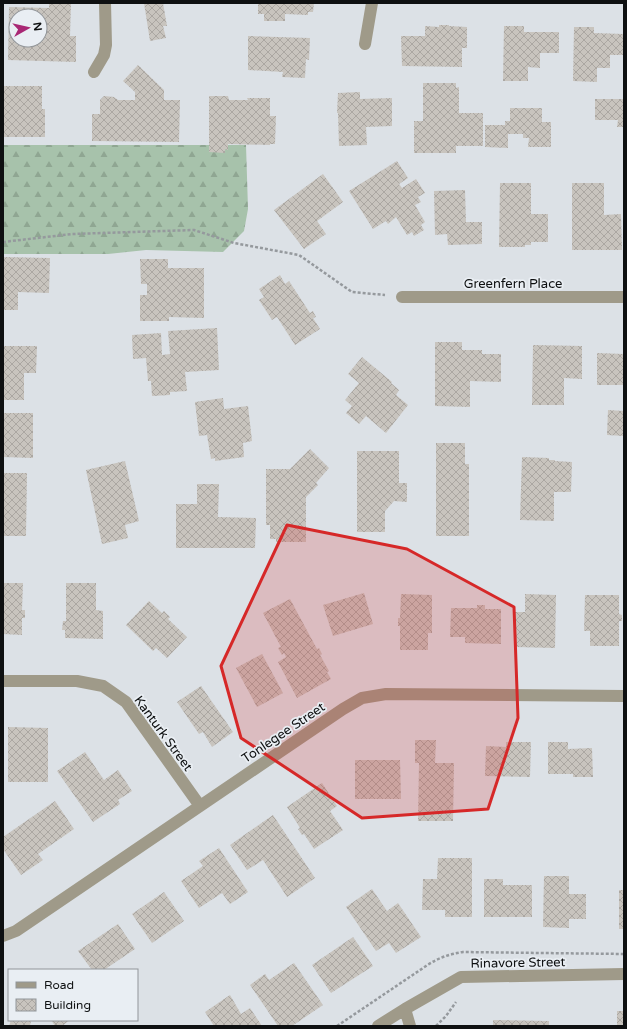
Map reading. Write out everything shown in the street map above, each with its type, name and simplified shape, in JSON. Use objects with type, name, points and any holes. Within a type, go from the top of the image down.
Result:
[{"type":"street","points":[[94,72],[104,55],[106,45],[105,3]]},
{"type":"street","points":[[365,44],[372,3]]},
{"type":"street","name":"Greenfern Place","points":[[402,297],[624,297]]},
{"type":"street","name":"Kanturk Street","points":[[3,681],[77,681],[103,686],[126,702],[200,806]]},
{"type":"street","name":"Tonlegee Street","points":[[3,936],[16,931],[343,709],[362,698],[386,694],[624,696]]},
{"type":"street","name":"Rinavore Street","points":[[378,1026],[461,977],[624,974]]},
{"type":"street","points":[[405,1009],[410,1026]]},
{"type":"path","points":[[3,242],[72,234],[194,230],[234,243],[299,255],[352,292],[402,297]]},
{"type":"path","points":[[436,1026],[446,1016],[454,1003],[460,1000]]},
{"type":"highlighted area","points":[[287,525],[407,549],[514,607],[518,718],[488,809],[362,818],[241,738],[221,666]]},
{"type":"green space","points":[[3,145],[246,145],[248,209],[244,231],[223,252],[146,250],[108,254],[3,254]]},
{"type":"building","points":[[49,3],[71,3],[70,36],[76,36],[76,62],[8,60],[8,48],[48,48],[48,8],[9,7],[49,8]]},
{"type":"building","points":[[144,3],[163,3],[167,26],[163,26],[166,38],[150,41]]},
{"type":"building","points":[[258,3],[314,3],[313,12],[308,12],[308,15],[285,14],[285,21],[264,21],[264,14],[258,14]]},
{"type":"building","points":[[439,25],[467,27],[467,48],[462,48],[462,67],[402,66],[401,36],[425,36],[425,26],[439,27]]},
{"type":"building","points":[[504,26],[524,26],[524,32],[559,32],[559,53],[540,53],[540,68],[528,67],[528,81],[503,81]]},
{"type":"building","points":[[574,27],[594,27],[594,33],[624,34],[624,55],[610,55],[610,68],[597,68],[597,82],[573,81]]},
{"type":"building","points":[[248,36],[310,38],[309,60],[306,59],[305,78],[282,77],[283,72],[248,70]]},
{"type":"building","points":[[138,65],[164,90],[164,100],[180,100],[179,142],[92,141],[92,114],[100,114],[100,100],[104,96],[114,97],[118,100],[135,100],[135,92],[123,81]]},
{"type":"building","points":[[423,83],[456,83],[456,88],[459,87],[459,113],[483,113],[483,146],[456,146],[456,153],[414,153],[414,121],[423,121]]},
{"type":"building","points":[[3,86],[42,86],[42,109],[45,109],[45,137],[3,137]]},
{"type":"building","points":[[360,92],[360,99],[392,98],[392,126],[366,127],[367,145],[339,146],[337,113],[338,93]]},
{"type":"building","points":[[209,96],[228,96],[229,100],[270,98],[270,116],[276,116],[275,144],[228,144],[228,150],[225,149],[225,153],[209,152]]},
{"type":"building","points":[[595,99],[624,99],[624,127],[617,127],[618,120],[595,120]]},
{"type":"building","points":[[510,108],[542,108],[542,122],[551,122],[551,147],[528,147],[529,138],[523,138],[523,134],[508,134],[508,148],[485,147],[485,125],[505,125],[505,121],[510,121]]},
{"type":"building","points":[[397,161],[408,178],[399,184],[402,188],[416,179],[425,193],[418,197],[421,202],[415,205],[425,222],[421,225],[424,230],[414,236],[412,232],[407,235],[396,217],[388,224],[386,221],[373,229],[349,191]]},
{"type":"building","points":[[323,174],[343,202],[317,221],[326,234],[304,249],[274,210]]},
{"type":"building","points":[[500,183],[531,183],[531,214],[548,214],[548,242],[531,242],[531,245],[525,245],[525,247],[499,247]]},
{"type":"building","points":[[572,183],[604,183],[604,215],[621,214],[622,250],[572,250]]},
{"type":"building","points":[[465,190],[466,222],[482,222],[482,244],[448,245],[447,234],[435,235],[434,191]]},
{"type":"building","points":[[3,257],[50,258],[49,293],[18,292],[18,310],[3,310]]},
{"type":"building","points":[[140,259],[168,259],[168,268],[204,268],[204,318],[169,317],[169,321],[140,321],[140,295],[147,295],[147,284],[141,284]]},
{"type":"building","points":[[280,275],[285,284],[289,281],[310,313],[313,311],[316,317],[313,318],[320,329],[295,345],[277,317],[272,320],[259,300],[264,297],[259,289]]},
{"type":"building","points":[[217,328],[219,370],[185,372],[187,391],[170,392],[170,395],[152,396],[151,381],[148,381],[146,358],[133,359],[132,335],[161,333],[162,355],[170,354],[168,331]]},
{"type":"building","points":[[435,342],[462,342],[462,350],[482,350],[482,354],[501,354],[501,382],[470,381],[470,407],[435,406]]},
{"type":"building","points":[[533,345],[582,346],[582,379],[564,378],[564,405],[532,405]]},
{"type":"building","points":[[3,346],[37,346],[36,373],[24,373],[24,400],[3,400]]},
{"type":"building","points":[[597,353],[624,354],[624,385],[597,385]]},
{"type":"building","points":[[362,357],[392,382],[391,383],[399,390],[396,395],[408,405],[386,433],[366,416],[359,424],[346,413],[352,406],[345,400],[359,383],[348,374]]},
{"type":"building","points":[[223,398],[224,409],[248,406],[252,441],[243,443],[244,457],[215,461],[215,458],[211,459],[207,435],[199,436],[195,402]]},
{"type":"building","points":[[608,410],[624,411],[624,436],[607,435]]},
{"type":"building","points":[[3,413],[33,413],[33,458],[3,457]]},
{"type":"building","points":[[436,443],[465,443],[465,464],[469,464],[469,536],[436,536]]},
{"type":"building","points":[[310,449],[329,468],[316,483],[318,485],[306,497],[306,542],[276,542],[276,539],[270,539],[270,525],[266,525],[266,469],[290,469]]},
{"type":"building","points":[[357,451],[399,451],[399,483],[407,483],[407,502],[394,501],[385,511],[385,532],[357,532]]},
{"type":"building","points":[[522,457],[549,458],[549,460],[572,462],[571,492],[554,492],[554,521],[520,520]]},
{"type":"building","points":[[125,461],[139,521],[125,525],[128,538],[102,544],[86,470]]},
{"type":"building","points":[[3,473],[27,473],[26,536],[3,536]]},
{"type":"building","points":[[197,484],[219,484],[218,517],[256,518],[255,548],[176,548],[176,504],[197,504]]},
{"type":"building","points":[[3,583],[23,583],[22,610],[25,610],[25,618],[22,618],[22,635],[3,634]]},
{"type":"building","points":[[66,583],[96,583],[96,610],[103,611],[103,639],[65,638],[65,630],[62,630],[63,621],[66,621]]},
{"type":"building","points":[[364,593],[373,624],[333,636],[323,605]]},
{"type":"building","points":[[401,594],[432,595],[432,633],[428,633],[428,650],[400,650],[400,626],[398,626],[398,618],[400,618]]},
{"type":"building","points":[[525,594],[556,595],[555,648],[515,647],[515,612],[525,612]]},
{"type":"building","points":[[585,595],[619,595],[619,614],[622,615],[622,621],[619,621],[619,646],[590,646],[590,631],[584,631]]},
{"type":"building","points":[[290,599],[317,649],[319,648],[322,654],[320,655],[329,671],[327,672],[331,679],[297,698],[278,662],[286,657],[284,653],[282,655],[278,648],[281,647],[263,613]]},
{"type":"building","points":[[149,601],[162,613],[164,611],[170,617],[168,619],[187,637],[167,658],[156,648],[153,651],[126,625]]},
{"type":"building","points":[[477,605],[485,605],[485,609],[501,609],[501,644],[465,643],[465,637],[450,637],[451,608],[477,608]]},
{"type":"building","points":[[262,654],[283,693],[257,707],[236,668]]},
{"type":"building","points":[[201,686],[233,732],[212,747],[203,732],[199,734],[177,702]]},
{"type":"building","points":[[8,727],[48,728],[48,782],[8,782]]},
{"type":"building","points":[[415,740],[436,740],[435,763],[454,763],[453,821],[418,821],[419,763],[415,763]]},
{"type":"building","points":[[506,742],[531,742],[530,777],[485,776],[486,746],[506,747]]},
{"type":"building","points":[[548,742],[568,742],[568,749],[592,748],[593,777],[573,777],[573,774],[548,774]]},
{"type":"building","points":[[85,752],[104,780],[118,770],[132,791],[118,800],[120,804],[93,822],[57,771]]},
{"type":"building","points":[[355,760],[400,760],[401,799],[355,799]]},
{"type":"building","points":[[322,783],[337,806],[330,811],[343,830],[314,849],[304,834],[302,835],[298,829],[300,828],[287,807]]},
{"type":"building","points":[[55,801],[74,829],[38,854],[43,860],[21,875],[3,849],[3,837]]},
{"type":"building","points":[[273,815],[315,878],[287,897],[263,860],[247,870],[230,845]]},
{"type":"building","points":[[219,848],[248,892],[230,904],[222,893],[199,908],[181,881],[203,866],[199,861]]},
{"type":"building","points":[[438,858],[472,858],[472,917],[445,917],[445,910],[422,910],[423,879],[437,879]]},
{"type":"building","points":[[544,876],[569,876],[569,894],[586,894],[586,919],[569,919],[569,928],[543,927]]},
{"type":"building","points":[[484,879],[503,879],[503,885],[532,885],[532,917],[484,917]]},
{"type":"building","points":[[372,889],[387,911],[398,903],[421,937],[396,953],[389,943],[376,951],[346,907]]},
{"type":"building","points":[[619,890],[624,890],[624,929],[619,929]]},
{"type":"building","points":[[164,892],[184,921],[152,943],[132,914]]},
{"type":"building","points":[[118,924],[135,949],[105,969],[91,969],[78,951]]},
{"type":"building","points":[[353,937],[373,966],[331,993],[312,965]]},
{"type":"building","points":[[294,963],[323,1005],[292,1026],[278,1026],[250,985],[265,974],[269,980]]},
{"type":"building","points":[[230,995],[241,1014],[250,1008],[262,1026],[214,1026],[205,1012]]},
{"type":"building","points":[[617,1011],[624,1011],[624,1026],[617,1026]]},
{"type":"building","points":[[493,1020],[549,1021],[549,1026],[493,1026]]},
{"type":"building","points":[[11,1021],[31,1021],[30,1026],[9,1026]]},
{"type":"building","points":[[52,1021],[69,1021],[62,1026],[55,1026]]}]
